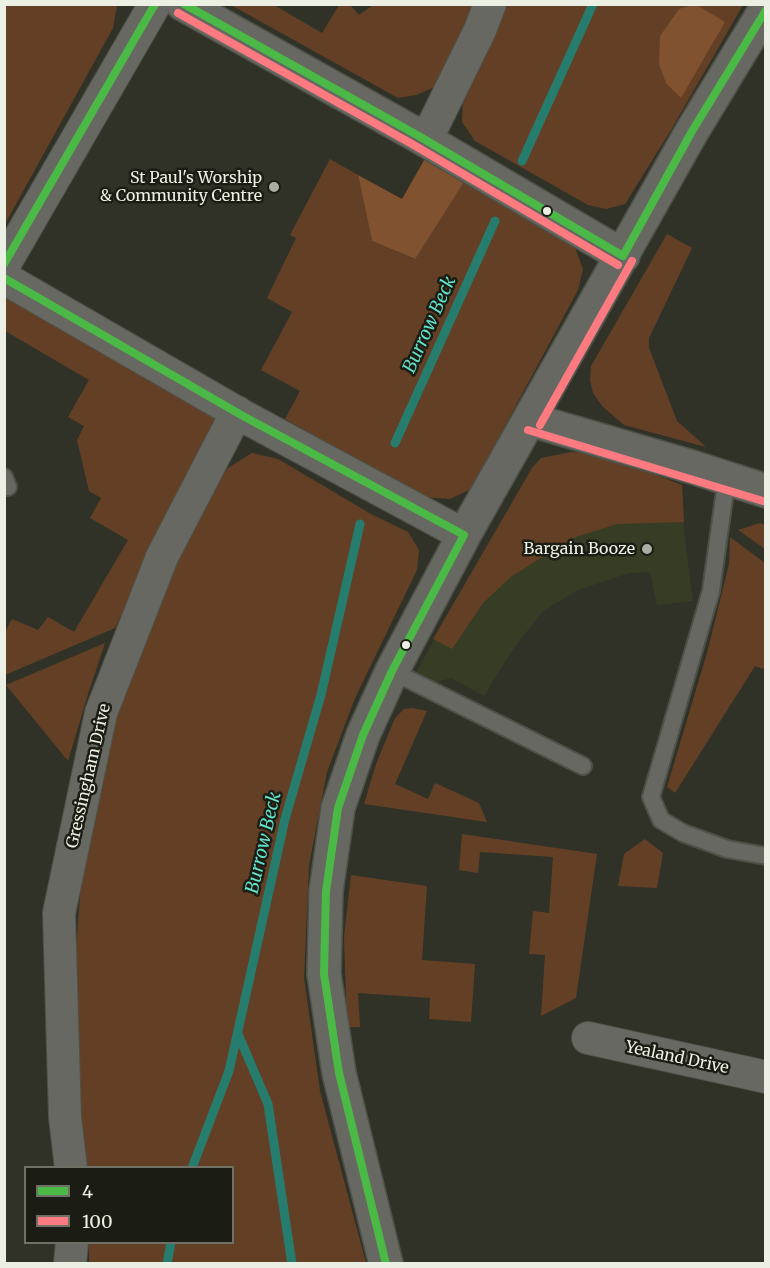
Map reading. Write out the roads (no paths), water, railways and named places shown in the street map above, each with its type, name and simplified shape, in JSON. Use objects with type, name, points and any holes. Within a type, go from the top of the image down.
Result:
[{"type":"street","points":[[4,265],[155,4]]},
{"type":"street","points":[[183,4],[426,140],[623,256]]},
{"type":"street","points":[[426,140],[480,30],[490,4]]},
{"type":"street","points":[[386,1263],[339,1073],[324,974],[327,891],[338,808],[363,735],[392,671],[464,535],[691,133],[765,9]]},
{"type":"street","points":[[4,278],[237,412],[464,535]]},
{"type":"street","name":"Gressingham Drive","points":[[70,1166],[65,1117],[59,912],[99,723],[162,557],[237,412]]},
{"type":"street","points":[[531,420],[727,477],[765,491]]},
{"type":"street","name":"Yealand Drive","points":[[588,1038],[765,1077]]},
{"type":"street","points":[[70,1263],[72,1244]]},
{"type":"lane","points":[[727,477],[711,591],[651,797],[661,820],[683,833],[727,849],[765,856]]},
{"type":"lane","points":[[392,671],[583,766]]},
{"type":"waterway","name":"Burrow Beck","points":[[522,161],[593,4]]},
{"type":"waterway","name":"Burrow Beck","points":[[395,443],[495,221]]},
{"type":"waterway","name":"Burrow Beck","points":[[193,1166],[229,1071],[285,819],[321,695],[360,524]]},
{"type":"waterway","points":[[238,1034],[268,1104],[292,1264]]},
{"type":"waterway","name":"Burrow Beck","points":[[167,1264],[171,1244]]},
{"type":"place","name":"St Paul's Worship & Community Centre","points":[[274,187]]},
{"type":"place","name":"Bargain Booze","points":[[647,549]]}]
